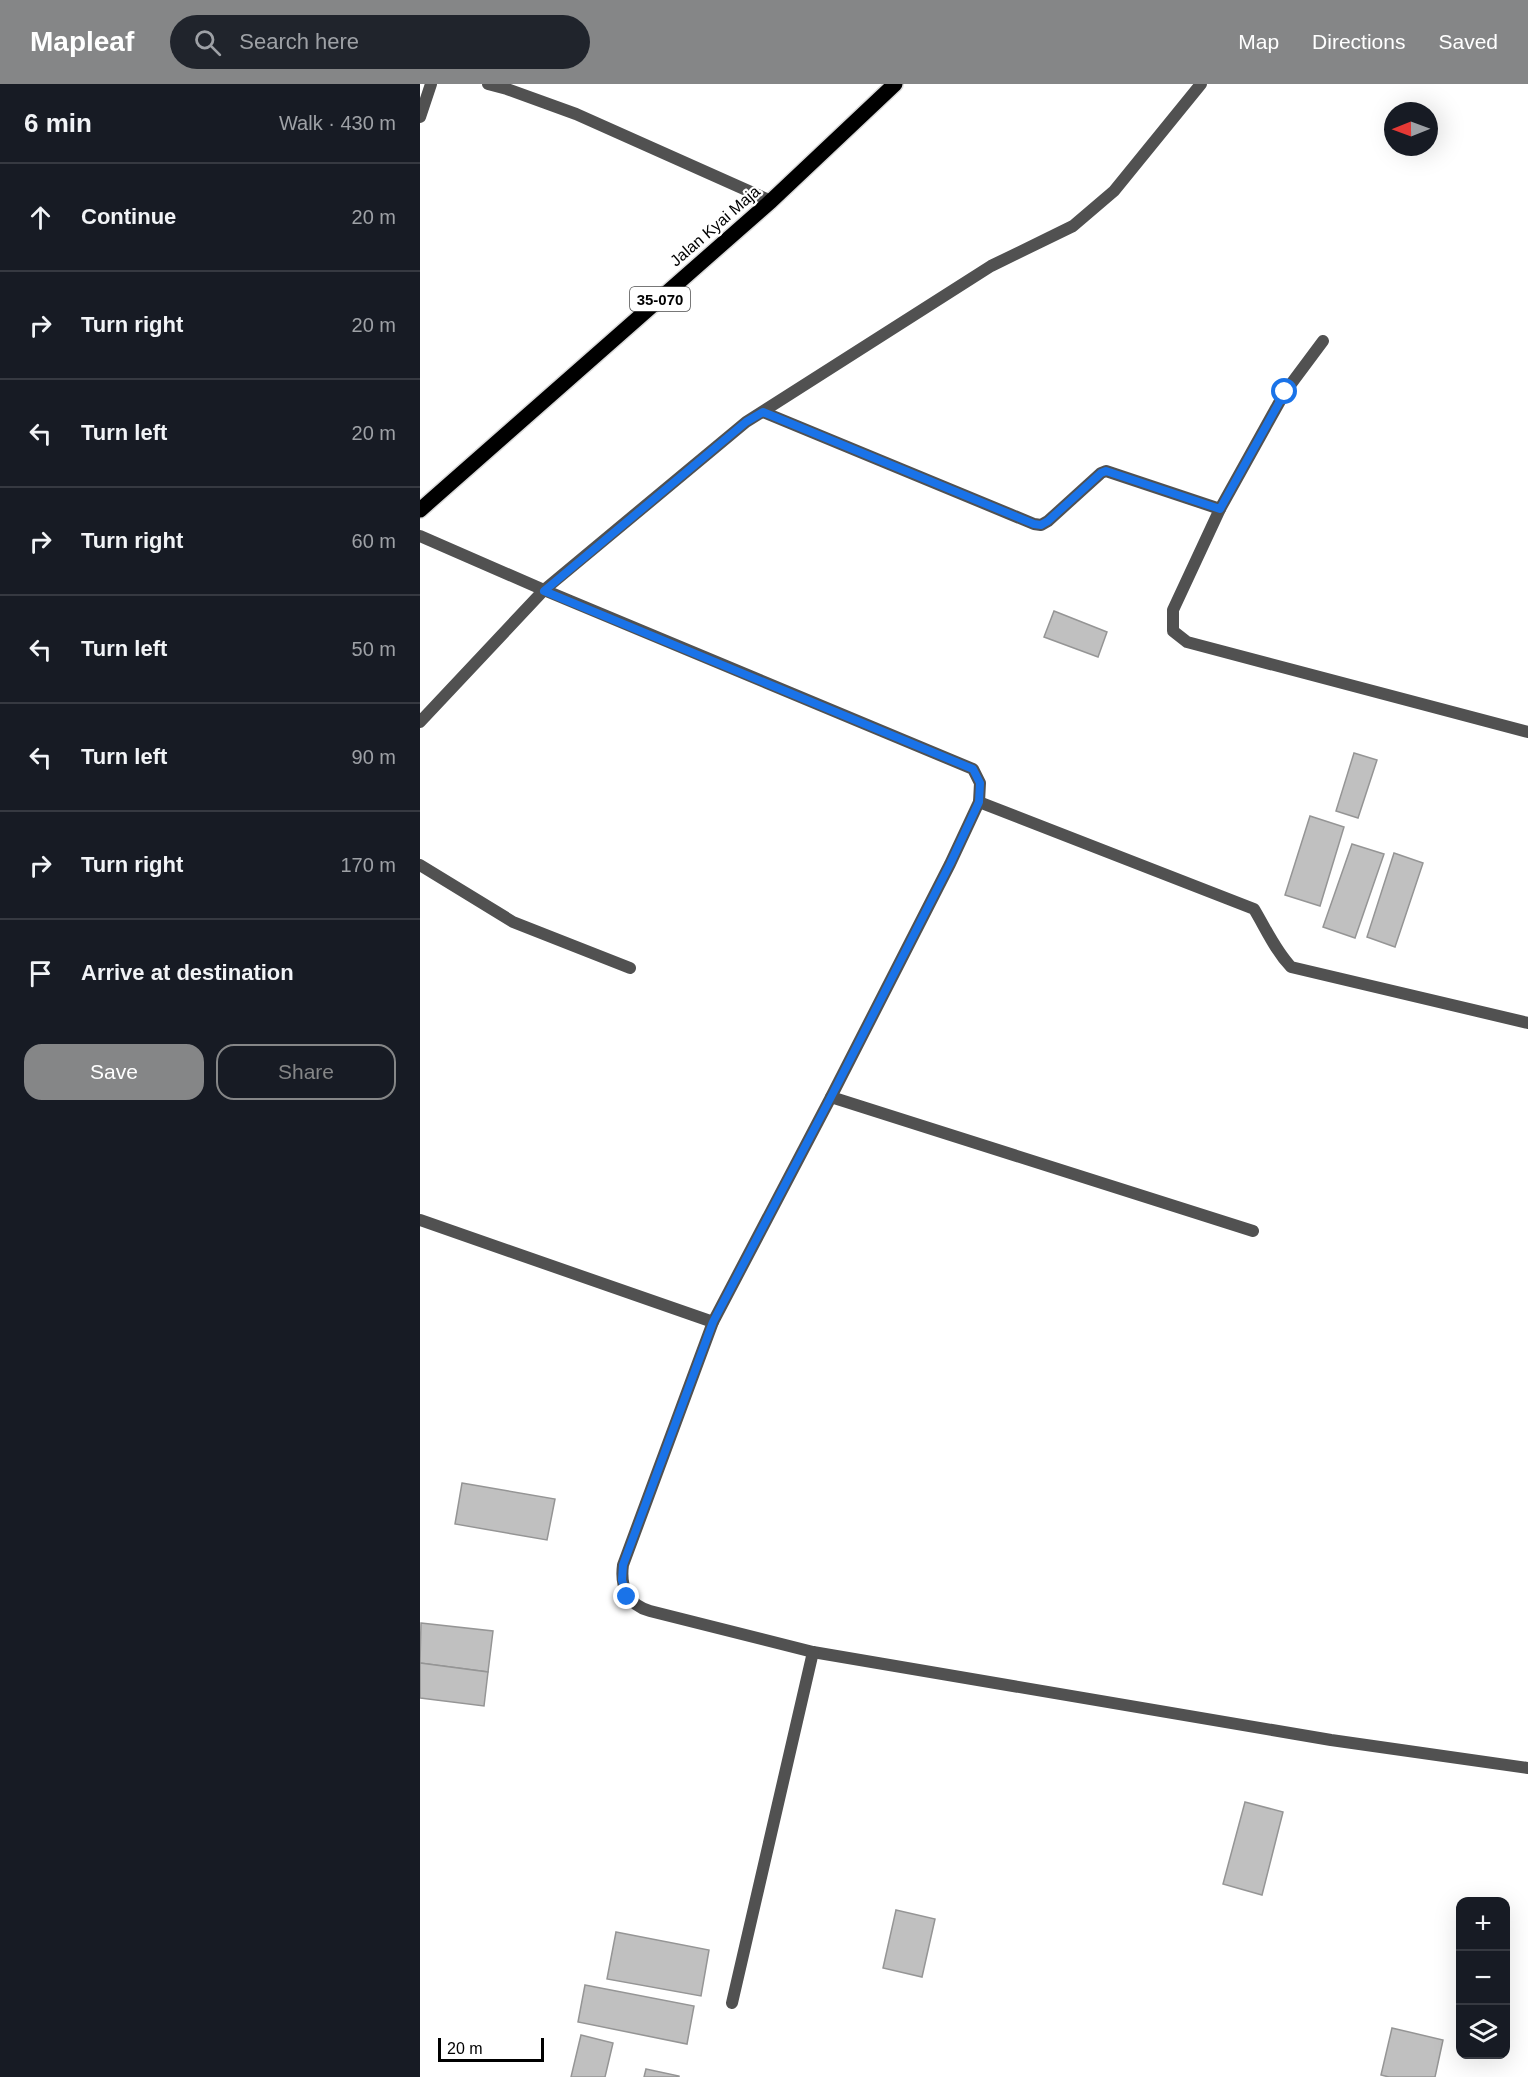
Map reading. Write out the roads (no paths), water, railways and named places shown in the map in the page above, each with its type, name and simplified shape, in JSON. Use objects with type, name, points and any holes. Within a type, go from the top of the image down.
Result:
[{"type":"main road","name":"Jalan Kyai Maja","points":[[420,510],[771,201],[895,84]]},
{"type":"street","points":[[420,117],[431,84]]},
{"type":"street","points":[[488,84],[576,114],[771,201]]},
{"type":"street","points":[[420,722],[544,591],[746,422],[991,266],[1073,226],[1114,191],[1201,84]]},
{"type":"street","points":[[1323,341],[1285,392],[1220,509],[1173,610],[1173,631],[1187,642],[1528,732]]},
{"type":"street","points":[[763,412],[1034,524],[1041,525],[1048,521],[1106,471],[1220,509]]},
{"type":"street","points":[[420,536],[544,591],[973,769],[980,783],[979,802],[950,864],[713,1322],[623,1565],[622,1580],[627,1597],[641,1609],[813,1652],[1331,1740],[1528,1768]]},
{"type":"street","points":[[979,802],[1254,909],[1279,954],[1291,967],[1528,1023]]},
{"type":"street","points":[[420,865],[513,922],[630,968]]},
{"type":"street","points":[[831,1097],[1253,1231]]},
{"type":"street","points":[[420,1220],[713,1322]]},
{"type":"street","points":[[732,2003],[813,1652]]}]
